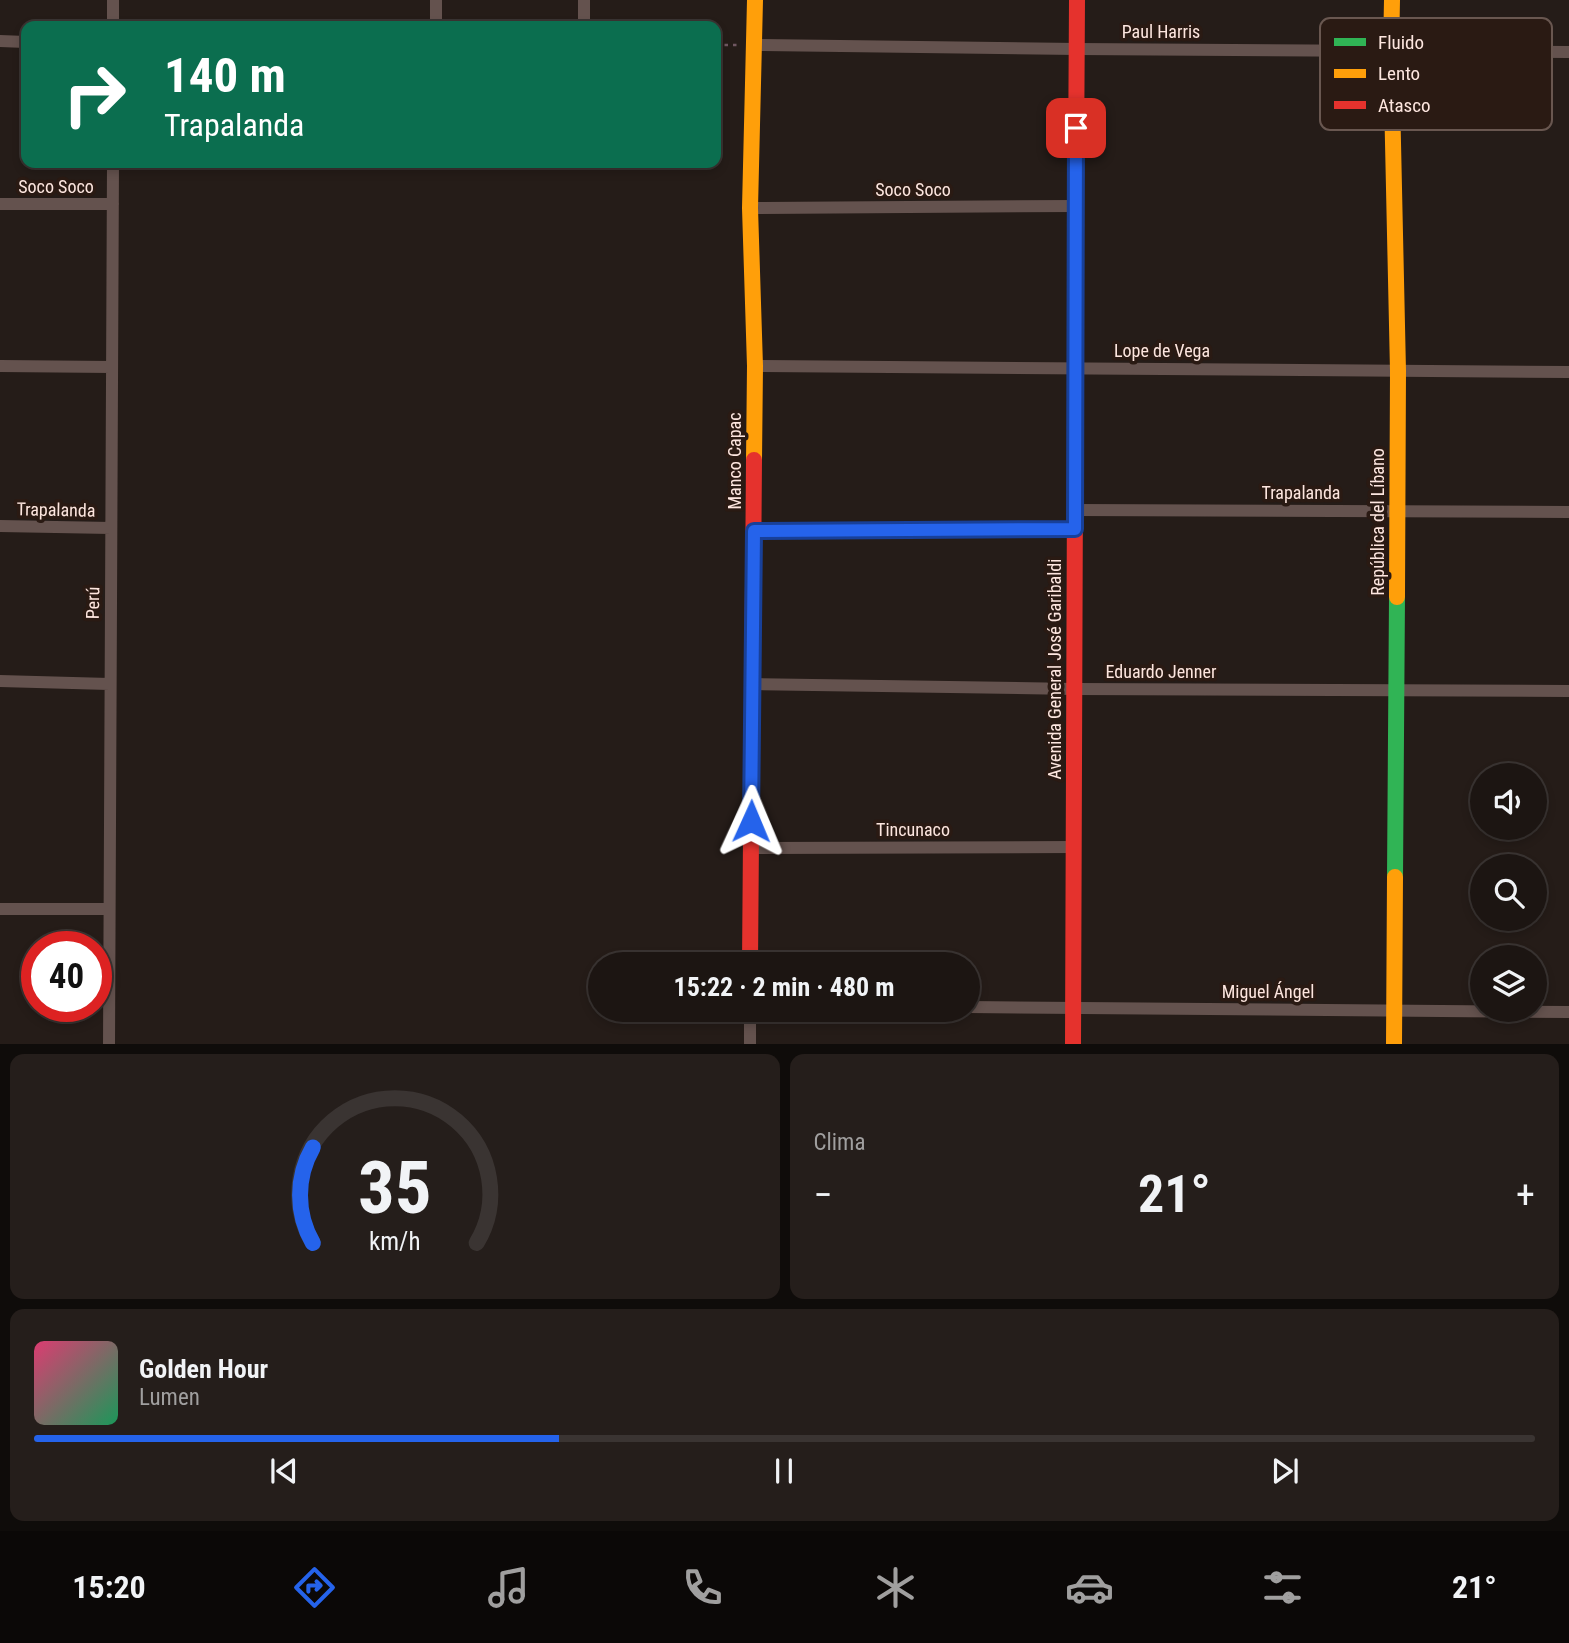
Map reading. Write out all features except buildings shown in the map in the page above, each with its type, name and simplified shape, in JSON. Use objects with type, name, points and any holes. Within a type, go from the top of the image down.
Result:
[{"type":"street","points":[[113,0],[113,21]]},
{"type":"street","points":[[436,0],[436,21]]},
{"type":"street","points":[[584,0],[584,21]]},
{"type":"street","name":"Manco Capac","points":[[750,952],[755,366],[750,208],[755,0]]},
{"type":"street","name":"Avenida General José Garibaldi","points":[[1073,1044],[1077,0]]},
{"type":"street","name":"República del Líbano","points":[[1392,0],[1392,18]]},
{"type":"street","points":[[0,41],[21,42]]},
{"type":"street","name":"Paul Harris","points":[[754,45],[1320,51]]},
{"type":"street","name":"República del Líbano","points":[[1393,130],[1398,371],[1394,1044]]},
{"type":"street","name":"Perú","points":[[109,1044],[113,168]]},
{"type":"street","name":"Soco Soco","points":[[0,204],[113,204]]},
{"type":"street","name":"Soco Soco","points":[[750,208],[1076,206]]},
{"type":"street","points":[[0,366],[112,366]]},
{"type":"street","name":"Lope de Vega","points":[[755,366],[1569,372]]},
{"type":"street","name":"Trapalanda","points":[[1075,510],[1569,512]]},
{"type":"street","name":"Trapalanda","points":[[0,526],[111,528]]},
{"type":"street","points":[[754,531],[1075,529]]},
{"type":"street","points":[[0,681],[109,684]]},
{"type":"street","name":"Eduardo Jenner","points":[[752,684],[1074,689],[1569,691]]},
{"type":"street","name":"Tincunaco","points":[[751,848],[1074,848]]},
{"type":"street","points":[[0,909],[109,909]]},
{"type":"street","name":"Miguel Ángel","points":[[980,1007],[1569,1012]]},
{"type":"street","points":[[750,1022],[750,1044]]},
{"type":"path","points":[[721,46],[754,45]]},
{"type":"traffic: fast","points":[[1395,877],[1397,597]]},
{"type":"traffic: slow","points":[[754,460],[755,366],[750,208],[755,0]]},
{"type":"traffic: slow","points":[[1392,0],[1392,18]]},
{"type":"traffic: slow","points":[[1393,130],[1398,371],[1397,597]]},
{"type":"traffic: slow","points":[[1075,483],[1076,169]]},
{"type":"traffic: slow","points":[[1394,1044],[1395,877]]},
{"type":"traffic: jam","points":[[1076,169],[1077,0]]},
{"type":"traffic: jam","points":[[750,952],[754,460]]},
{"type":"traffic: jam","points":[[1073,1044],[1075,483]]},
{"type":"route","points":[[751,821],[754,531],[1075,529],[1076,128]]}]
